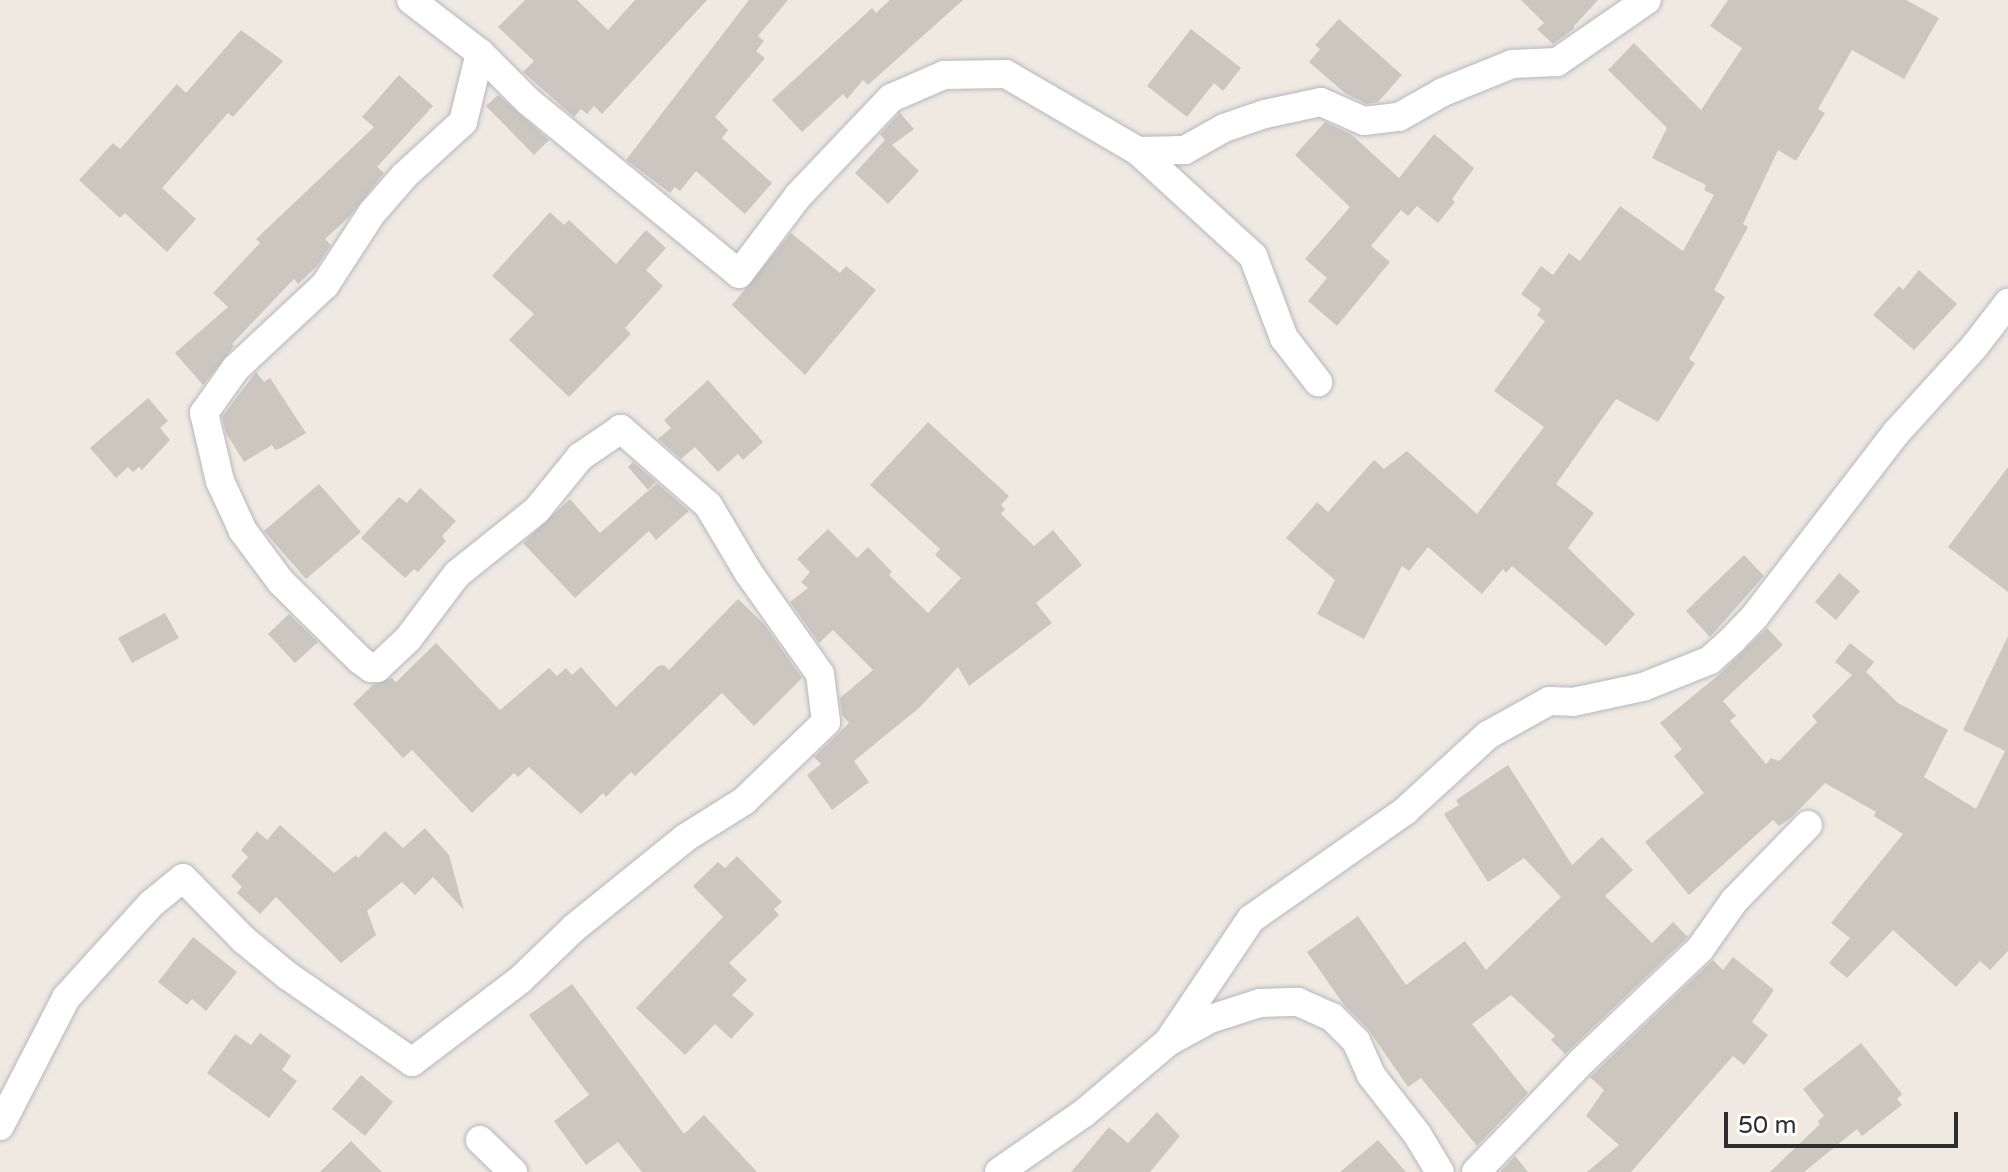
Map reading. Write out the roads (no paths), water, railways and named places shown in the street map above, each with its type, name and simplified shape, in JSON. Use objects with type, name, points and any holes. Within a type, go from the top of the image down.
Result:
[{"type":"street","points":[[411,0],[480,53],[528,101],[739,274],[798,196],[891,98],[944,75],[1006,74],[1138,151],[1253,256],[1284,338],[1318,382]]},
{"type":"street","points":[[1138,151],[1185,150],[1224,128],[1265,114],[1321,102],[1364,121],[1399,117],[1443,92],[1512,64],[1557,62],[1647,0]]},
{"type":"street","points":[[0,1126],[66,998],[151,904],[183,878],[244,940],[288,976],[412,1062],[520,980],[574,928],[685,838],[744,801],[826,722],[820,674],[748,572],[708,505],[621,429],[580,457],[537,510],[457,574],[408,639],[377,668],[371,668],[360,660],[281,582],[243,531],[220,481],[204,413],[236,368],[325,285],[372,213],[404,176],[463,122],[480,53]]},
{"type":"street","points":[[1168,1042],[1251,919],[1405,811],[1488,735],[1549,701],[1573,702],[1643,687],[1710,660],[1755,616],[1896,433],[1974,347],[2008,303]]},
{"type":"street","points":[[1476,1172],[1580,1063],[1700,949],[1734,901],[1808,825]]},
{"type":"street","points":[[999,1172],[1075,1120],[1168,1042],[1210,1019],[1260,1003],[1298,1002],[1332,1017],[1356,1041],[1371,1075],[1417,1134],[1440,1172]]},
{"type":"street","points":[[480,1140],[513,1172]]}]
